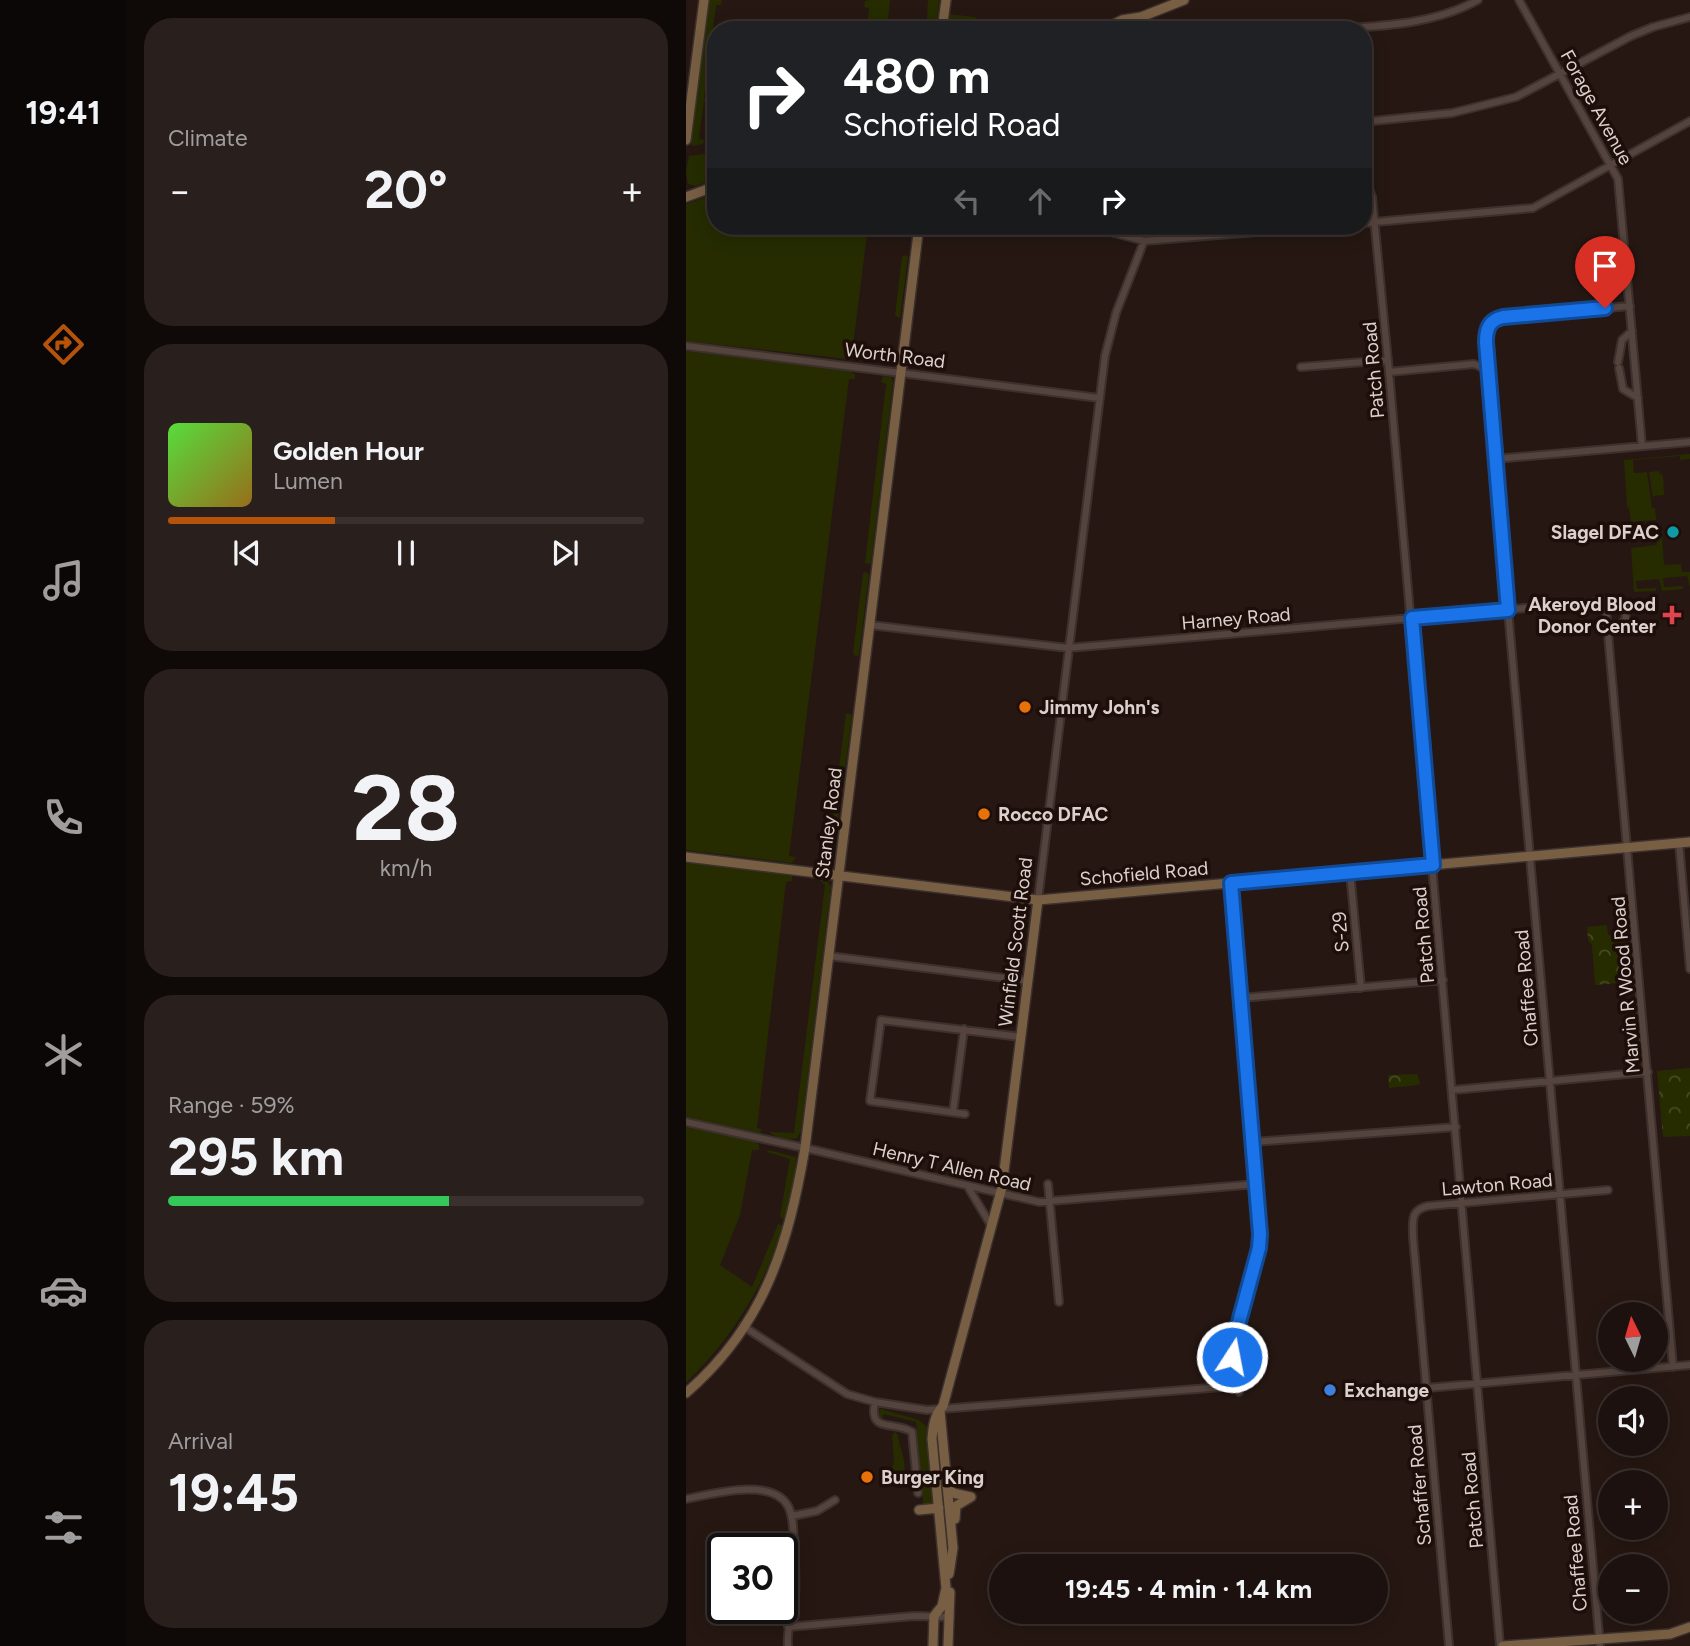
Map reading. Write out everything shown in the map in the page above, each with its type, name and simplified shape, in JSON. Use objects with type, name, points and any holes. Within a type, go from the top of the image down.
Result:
[{"type":"street","points":[[686,140],[704,0]]},
{"type":"street","points":[[943,21],[946,0]]},
{"type":"street","points":[[1129,21],[1184,0]]},
{"type":"street","points":[[1372,25],[1425,20],[1464,8],[1478,0]]},
{"type":"street","name":"Forage Avenue","points":[[1519,0],[1618,179],[1642,446]]},
{"type":"street","points":[[1137,21],[1141,17]]},
{"type":"street","points":[[1372,121],[1452,113],[1516,97],[1631,36],[1690,17]]},
{"type":"street","points":[[1374,222],[1534,208],[1690,121]]},
{"type":"street","points":[[686,198],[707,190]]},
{"type":"street","name":"Patch Road","points":[[1372,197],[1412,618],[1502,1646]]},
{"type":"street","name":"Stanley Road","points":[[686,1393],[722,1356],[762,1297],[779,1261],[792,1219],[806,1147],[918,235]]},
{"type":"street","points":[[1120,235],[1144,242],[1227,235]]},
{"type":"street","name":"Winfield Scott Road","points":[[948,1646],[949,1569],[953,1548],[940,1409],[1001,1195],[1099,398],[1109,336],[1144,242]]},
{"type":"street","name":"Chaffee Road","points":[[1599,1642],[1486,342],[1487,328],[1496,319],[1503,317],[1630,306]]},
{"type":"street","points":[[1632,331],[1622,340],[1618,365],[1623,389],[1639,398]]},
{"type":"street","name":"Worth Road","points":[[686,346],[1099,398]]},
{"type":"street","points":[[1301,368],[1388,360]]},
{"type":"street","points":[[1389,372],[1474,364],[1488,370]]},
{"type":"street","points":[[1495,459],[1690,442]]},
{"type":"street","points":[[1605,600],[1622,602],[1626,618],[1620,626],[1608,628]]},
{"type":"street","name":"Harney Road","points":[[870,625],[1068,648],[1605,600]]},
{"type":"street","name":"Marvin R Wood Road","points":[[1605,600],[1673,1367]]},
{"type":"street","name":"Schofield Road","points":[[686,856],[1038,900],[1690,842]]},
{"type":"street","points":[[1679,843],[1690,969]]},
{"type":"street","name":"S-29","points":[[1350,872],[1361,988]]},
{"type":"street","points":[[743,1326],[836,1388],[875,1402],[927,1410],[1237,1389],[1232,1357],[1259,1248],[1257,1184],[1231,883]]},
{"type":"street","points":[[829,956],[1028,981]]},
{"type":"street","points":[[1241,998],[1443,980]]},
{"type":"street","points":[[965,1114],[870,1101],[881,1020],[1021,1037]]},
{"type":"street","points":[[953,1112],[964,1030]]},
{"type":"street","points":[[1453,1090],[1648,1072]]},
{"type":"street","name":"Henry T Allen Road","points":[[686,1122],[806,1147],[1001,1195],[1049,1203],[1257,1184]]},
{"type":"street","points":[[1253,1142],[1456,1127]]},
{"type":"street","points":[[1048,1184],[1059,1302]]},
{"type":"street","points":[[968,1186],[992,1227]]},
{"type":"street","name":"Lawton Road","points":[[1413,1237],[1412,1219],[1417,1209],[1428,1206],[1608,1190]]},
{"type":"street","name":"Schaffer Road","points":[[1413,1237],[1449,1646]]},
{"type":"street","points":[[1427,1388],[1690,1365]]},
{"type":"street","points":[[875,1402],[874,1419],[912,1432],[918,1493]]},
{"type":"street","points":[[933,1646],[934,1616],[942,1606],[946,1588],[932,1439],[933,1427],[940,1409]]},
{"type":"street","points":[[947,1485],[953,1493],[971,1497],[954,1510],[956,1538],[953,1548]]},
{"type":"street","points":[[686,1499],[746,1489],[783,1499],[790,1508],[796,1572],[795,1597],[788,1626],[788,1646]]},
{"type":"street","points":[[792,1516],[817,1511],[835,1500]]},
{"type":"street","points":[[919,1510],[939,1508]]},
{"type":"street","points":[[788,1626],[949,1617]]},
{"type":"street","points":[[1502,1646],[1599,1642],[1670,1634],[1690,1628]]},
{"type":"green space","points":[[708,0],[722,0],[721,5],[716,5],[714,21],[707,21],[704,98],[707,101],[704,101],[699,138],[704,140],[703,144],[691,145]]},
{"type":"green space","points":[[890,0],[888,21],[868,21],[869,8],[864,7],[865,1]]},
{"type":"green space","points":[[928,0],[939,0],[937,21],[927,21]]},
{"type":"green space","points":[[947,14],[976,17],[976,21],[947,21]]},
{"type":"green space","points":[[707,153],[707,182],[696,186],[688,184],[686,172],[689,156]]},
{"type":"green space","points":[[707,197],[707,235],[867,235],[852,353],[858,355],[856,360],[686,341],[686,204]]},
{"type":"green space","points":[[902,256],[908,257],[900,318],[895,316]]},
{"type":"green space","points":[[686,351],[851,371],[855,375],[855,379],[849,379],[789,856],[796,857],[792,863],[686,850]]},
{"type":"green space","points":[[883,376],[891,377],[893,382],[869,564],[865,563],[886,384],[881,382]]},
{"type":"green space","points":[[1690,454],[1690,459],[1680,460],[1680,456],[1633,460],[1634,473],[1647,472],[1656,520],[1631,522],[1627,507],[1624,460]]},
{"type":"green space","points":[[1658,471],[1663,476],[1664,495],[1654,496],[1653,499],[1649,472]]},
{"type":"green space","points":[[1657,537],[1662,537],[1664,565],[1681,564],[1682,572],[1690,572],[1690,588],[1687,576],[1663,578],[1664,587],[1683,586],[1683,589],[1662,591],[1659,579],[1636,581],[1637,589],[1656,588],[1656,591],[1634,592],[1631,548],[1657,545]]},
{"type":"green space","points":[[863,573],[869,574],[859,655],[856,656],[853,653]]},
{"type":"green space","points":[[846,713],[852,715],[845,769],[839,768]]},
{"type":"green space","points":[[839,771],[845,771],[832,861],[828,861]]},
{"type":"green space","points":[[686,861],[792,874],[792,881],[786,882],[757,1128],[762,1130],[760,1133],[686,1117]]},
{"type":"green space","points":[[800,876],[825,878],[831,887],[801,1131],[797,1138],[786,1139],[770,1132],[794,1133],[825,885],[820,880]]},
{"type":"green space","points":[[1607,925],[1608,935],[1625,933],[1629,982],[1595,985],[1592,945],[1588,940],[1587,927]]},
{"type":"green space","points":[[1690,1068],[1690,1136],[1663,1137],[1657,1071]]},
{"type":"green space","points":[[1417,1074],[1420,1083],[1418,1085],[1389,1088],[1388,1075]]},
{"type":"green space","points":[[686,1127],[756,1141],[759,1145],[759,1150],[752,1150],[740,1215],[720,1265],[752,1287],[778,1224],[782,1225],[782,1229],[766,1272],[744,1312],[717,1349],[686,1383]]},
{"type":"green space","points":[[768,1150],[796,1157],[795,1175],[784,1220],[780,1216],[790,1159],[767,1152]]},
{"type":"green space","points":[[881,1409],[919,1420],[928,1428],[936,1503],[933,1505],[923,1503],[916,1422],[884,1414],[882,1419],[879,1419]]},
{"type":"green space","points":[[895,1432],[904,1464],[904,1473],[898,1476],[892,1470],[892,1435]]},
{"type":"place","name":"Slagel DFAC","points":[[1673,532]]},
{"type":"place","name":"Akeroyd Blood Donor Center","points":[[1672,615]]},
{"type":"place","name":"Jimmy John's","points":[[1025,707]]},
{"type":"place","name":"Rocco DFAC","points":[[984,814]]},
{"type":"place","name":"Exchange","points":[[1330,1390]]},
{"type":"place","name":"Burger King","points":[[867,1477]]},
{"type":"route","points":[[1232,1357],[1259,1248],[1260,1234],[1231,883],[1433,865],[1412,618],[1508,610],[1492,429],[1487,328],[1496,319],[1503,317],[1605,308]]}]
